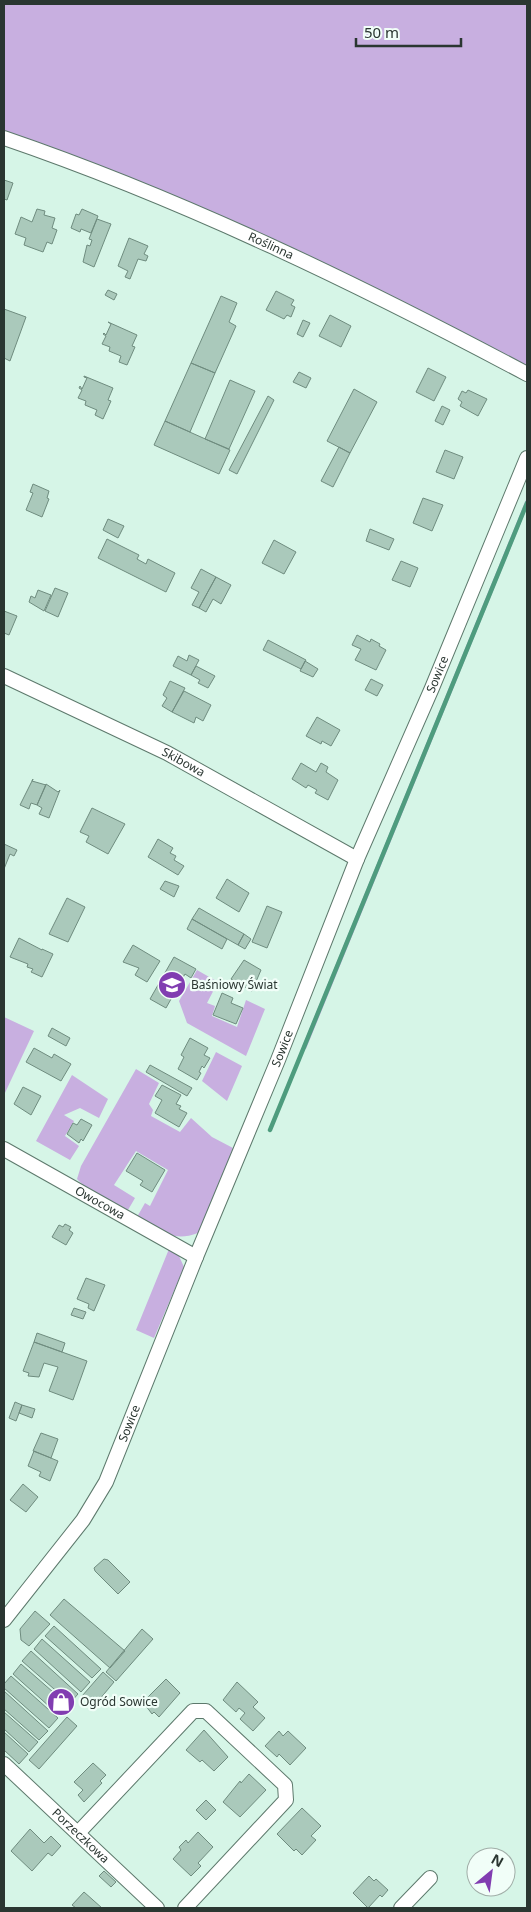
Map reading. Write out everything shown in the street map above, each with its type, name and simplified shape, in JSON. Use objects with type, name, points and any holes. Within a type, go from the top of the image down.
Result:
[{"type":"street","name":"Roślinna","points":[[4,138],[135,189],[277,248],[371,293],[527,374]]},
{"type":"street","name":"Sowice","points":[[4,1620],[96,1502],[278,1060],[357,859],[432,688],[527,458]]},
{"type":"street","name":"Skibowa","points":[[4,676],[167,753],[357,859]]},
{"type":"street","name":"Owocowa","points":[[4,1149],[196,1257]]},
{"type":"street","points":[[78,1834],[193,1711],[206,1711],[285,1785],[286,1800],[185,1908]]},
{"type":"street","name":"Porzeczkowa","points":[[4,1764],[157,1908]]},
{"type":"street","points":[[401,1908],[430,1878]]},
{"type":"shaded area","points":[[4,4],[527,4],[527,368],[4,134]]},
{"type":"shaded area","points":[[527,497],[527,508],[306,1049],[302,1047]]},
{"type":"shaded area","points":[[197,970],[218,982],[207,1003],[215,1006],[212,1016],[237,1027],[246,1000],[265,1009],[246,1056],[187,1023],[179,1001]]},
{"type":"shaded area","points":[[4,1017],[34,1031],[4,1095]]},
{"type":"shaded area","points":[[216,1052],[242,1066],[227,1101],[202,1081]]},
{"type":"shaded area","points":[[136,1069],[159,1083],[149,1104],[153,1110],[151,1116],[180,1132],[191,1118],[212,1137],[233,1148],[217,1192],[198,1233],[181,1237],[173,1236],[137,1217],[145,1203],[150,1206],[168,1170],[136,1151],[114,1185],[135,1198],[128,1210],[84,1186],[77,1179],[81,1166]]},
{"type":"shaded area","points":[[72,1075],[108,1099],[99,1118],[80,1108],[64,1115],[74,1121],[65,1136],[79,1146],[70,1160],[36,1141]]},
{"type":"shaded area","points":[[169,1249],[179,1256],[184,1267],[154,1338],[136,1330]]},
{"type":"building","points":[[4,180],[13,183],[7,200],[4,199]]},
{"type":"building","points":[[37,209],[45,211],[44,215],[55,218],[52,228],[57,230],[52,244],[47,242],[43,252],[24,245],[26,238],[15,234],[21,217],[32,222]]},
{"type":"building","points":[[82,209],[98,216],[91,233],[81,229],[80,232],[71,228],[76,214],[79,215]]},
{"type":"building","points":[[97,219],[111,224],[94,267],[83,262],[87,245],[90,246],[92,240],[89,239]]},
{"type":"building","points":[[129,238],[148,246],[144,254],[148,256],[146,261],[138,259],[130,279],[125,277],[128,271],[118,266]]},
{"type":"building","points":[[108,290],[117,294],[114,300],[105,295]]},
{"type":"building","points":[[276,291],[294,300],[291,305],[295,307],[291,317],[287,315],[284,319],[266,310]]},
{"type":"building","points":[[221,296],[237,303],[229,322],[236,326],[215,373],[191,363]]},
{"type":"building","points":[[4,309],[26,317],[10,361],[4,358]]},
{"type":"building","points":[[330,315],[351,326],[341,347],[319,336]]},
{"type":"building","points":[[303,320],[310,323],[303,337],[297,334]]},
{"type":"building","points":[[108,322],[137,335],[132,346],[135,347],[127,365],[119,362],[121,356],[109,351],[110,347],[102,344],[106,336],[103,334],[106,335],[111,324]]},
{"type":"building","points":[[191,363],[215,373],[190,432],[165,421]]},
{"type":"building","points":[[428,368],[446,377],[434,401],[416,392]]},
{"type":"building","points":[[299,372],[311,378],[306,388],[293,382]]},
{"type":"building","points":[[84,376],[113,388],[108,400],[111,401],[103,419],[95,415],[97,410],[85,405],[86,401],[78,398],[82,390],[79,388],[80,386],[82,389],[87,378]]},
{"type":"building","points":[[230,380],[255,391],[229,449],[205,439]]},
{"type":"building","points":[[354,389],[377,402],[350,453],[327,441]]},
{"type":"building","points":[[468,390],[487,399],[478,416],[460,406],[462,402],[458,399],[462,391],[466,393]]},
{"type":"building","points":[[268,396],[274,400],[237,474],[229,470]]},
{"type":"building","points":[[442,406],[450,410],[443,425],[435,421]]},
{"type":"building","points":[[165,421],[230,450],[219,474],[154,445]]},
{"type":"building","points":[[339,447],[350,453],[333,487],[321,481]]},
{"type":"building","points":[[445,450],[463,457],[454,479],[436,472]]},
{"type":"building","points":[[33,484],[49,491],[47,498],[49,499],[42,517],[26,510],[33,493],[30,492]]},
{"type":"building","points":[[423,498],[443,505],[432,531],[413,523]]},
{"type":"building","points":[[108,519],[124,526],[118,538],[103,530]]},
{"type":"building","points":[[370,529],[394,539],[389,550],[366,541]]},
{"type":"building","points":[[107,539],[139,555],[137,559],[146,564],[148,559],[175,573],[166,592],[98,558]]},
{"type":"building","points":[[274,540],[296,552],[284,574],[262,563]]},
{"type":"building","points":[[401,561],[418,568],[410,587],[392,580]]},
{"type":"building","points":[[201,569],[216,577],[199,608],[192,605],[199,592],[191,588]]},
{"type":"building","points":[[216,577],[231,585],[221,604],[213,599],[206,612],[199,608]]},
{"type":"building","points":[[55,588],[68,593],[58,617],[45,611]]},
{"type":"building","points":[[38,590],[51,595],[44,611],[29,602],[31,596],[35,598]]},
{"type":"building","points":[[4,611],[17,616],[9,635],[4,633]]},
{"type":"building","points":[[357,635],[370,642],[371,639],[386,650],[376,670],[355,660],[361,649],[352,645]]},
{"type":"building","points":[[268,640],[306,660],[301,669],[263,650]]},
{"type":"building","points":[[189,655],[199,660],[191,675],[173,666],[178,656],[187,661]]},
{"type":"building","points":[[305,661],[318,669],[313,677],[300,671]]},
{"type":"building","points":[[196,666],[215,676],[208,688],[198,683],[200,680],[191,675]]},
{"type":"building","points":[[371,679],[383,685],[377,696],[365,690]]},
{"type":"building","points":[[170,681],[185,688],[172,712],[162,706],[167,698],[163,695]]},
{"type":"building","points":[[184,691],[211,705],[203,721],[196,717],[194,723],[172,712]]},
{"type":"building","points":[[317,717],[340,730],[331,746],[322,741],[321,744],[306,736]]},
{"type":"building","points":[[301,763],[316,772],[321,763],[328,767],[326,772],[338,780],[328,800],[315,793],[317,790],[308,785],[306,788],[292,779]]},
{"type":"building","points":[[32,781],[46,785],[37,805],[31,803],[29,809],[20,805]]},
{"type":"building","points":[[46,784],[58,792],[60,790],[49,818],[39,814],[42,808],[37,805]]},
{"type":"building","points":[[92,808],[125,824],[108,854],[86,842],[89,836],[80,832]]},
{"type":"building","points":[[158,839],[173,848],[170,853],[176,856],[174,860],[184,866],[178,875],[148,857]]},
{"type":"building","points":[[4,844],[17,850],[14,856],[10,854],[4,869]]},
{"type":"building","points":[[227,879],[249,893],[239,912],[216,898]]},
{"type":"building","points":[[165,881],[179,886],[174,897],[160,889]]},
{"type":"building","points":[[67,898],[85,907],[68,942],[49,934]]},
{"type":"building","points":[[267,906],[282,912],[267,948],[252,942]]},
{"type":"building","points":[[199,908],[244,934],[238,945],[192,919]]},
{"type":"building","points":[[192,919],[227,939],[222,949],[187,929]]},
{"type":"building","points":[[244,934],[251,939],[245,949],[238,945]]},
{"type":"building","points":[[19,938],[53,954],[42,977],[31,972],[33,969],[27,967],[28,964],[10,957]]},
{"type":"building","points":[[133,945],[160,961],[147,982],[135,975],[139,968],[123,962]]},
{"type":"building","points":[[174,957],[196,969],[191,978],[185,974],[166,1008],[150,999]]},
{"type":"building","points":[[244,960],[261,970],[252,991],[231,979]]},
{"type":"building","points":[[222,993],[233,998],[231,1003],[243,1008],[236,1024],[213,1015]]},
{"type":"building","points":[[52,1028],[70,1038],[66,1046],[48,1036]]},
{"type":"building","points":[[190,1038],[208,1048],[204,1055],[210,1058],[204,1068],[202,1066],[197,1080],[178,1069],[184,1057],[181,1055]]},
{"type":"building","points":[[34,1048],[52,1058],[54,1054],[71,1064],[61,1081],[26,1062]]},
{"type":"building","points":[[150,1065],[192,1088],[187,1096],[146,1072]]},
{"type":"building","points":[[162,1085],[181,1095],[176,1104],[181,1106],[179,1109],[187,1113],[179,1127],[155,1113],[162,1100],[155,1096]]},
{"type":"building","points":[[23,1087],[41,1096],[31,1115],[14,1104]]},
{"type":"building","points":[[81,1119],[92,1125],[83,1141],[81,1139],[79,1143],[67,1134],[73,1123],[77,1125]]},
{"type":"building","points":[[137,1153],[165,1170],[152,1192],[140,1185],[143,1181],[126,1171]]},
{"type":"building","points":[[65,1224],[71,1227],[69,1230],[73,1233],[66,1245],[52,1237],[59,1225],[63,1227]]},
{"type":"building","points":[[86,1278],[105,1285],[94,1311],[88,1308],[89,1304],[77,1299]]},
{"type":"building","points":[[74,1308],[86,1312],[83,1319],[71,1315]]},
{"type":"building","points":[[37,1333],[65,1343],[62,1352],[34,1342]]},
{"type":"building","points":[[34,1342],[87,1361],[73,1400],[49,1391],[58,1367],[44,1363],[39,1377],[28,1376],[29,1373],[23,1371]]},
{"type":"building","points":[[15,1402],[22,1405],[16,1421],[9,1418]]},
{"type":"building","points":[[22,1405],[35,1409],[32,1418],[19,1413]]},
{"type":"building","points":[[41,1433],[58,1439],[51,1458],[33,1451]]},
{"type":"building","points":[[34,1451],[58,1461],[50,1481],[39,1476],[41,1472],[28,1466]]},
{"type":"building","points":[[23,1484],[38,1497],[26,1512],[10,1500]]},
{"type":"building","points":[[104,1559],[108,1560],[130,1582],[118,1594],[95,1571],[94,1568]]},
{"type":"building","points":[[64,1599],[125,1651],[110,1668],[50,1615]]},
{"type":"building","points":[[35,1611],[50,1624],[29,1646],[21,1640],[20,1629]]},
{"type":"building","points":[[54,1626],[101,1669],[92,1678],[45,1636]]},
{"type":"building","points":[[142,1629],[153,1639],[116,1681],[106,1672]]},
{"type":"building","points":[[42,1639],[90,1682],[81,1692],[34,1649]]},
{"type":"building","points":[[31,1651],[78,1694],[70,1703],[22,1661]]},
{"type":"building","points":[[21,1664],[69,1706],[60,1716],[13,1674]]},
{"type":"building","points":[[103,1672],[114,1682],[94,1706],[82,1696]]},
{"type":"building","points":[[11,1676],[58,1718],[49,1728],[4,1688],[4,1684]]},
{"type":"building","points":[[166,1679],[180,1693],[159,1717],[154,1712],[152,1714],[143,1702]]},
{"type":"building","points":[[237,1682],[258,1702],[253,1707],[265,1718],[253,1731],[240,1719],[245,1713],[239,1708],[236,1712],[223,1700]]},
{"type":"building","points":[[4,1691],[48,1731],[39,1740],[4,1709]]},
{"type":"building","points":[[4,1712],[38,1742],[29,1752],[4,1729]]},
{"type":"building","points":[[67,1717],[77,1726],[39,1769],[29,1760]]},
{"type":"building","points":[[204,1730],[228,1757],[214,1771],[202,1760],[200,1762],[186,1750]]},
{"type":"building","points":[[279,1731],[283,1736],[288,1731],[306,1748],[290,1765],[279,1754],[277,1757],[265,1746]]},
{"type":"building","points":[[4,1732],[28,1754],[19,1764],[4,1750]]},
{"type":"building","points":[[93,1763],[106,1775],[100,1781],[102,1783],[84,1802],[78,1795],[83,1790],[74,1782]]},
{"type":"building","points":[[249,1774],[266,1790],[240,1817],[223,1802],[240,1781],[241,1783]]},
{"type":"building","points":[[206,1800],[216,1810],[206,1820],[196,1810]]},
{"type":"building","points":[[302,1808],[321,1826],[311,1836],[316,1840],[302,1855],[296,1849],[294,1851],[277,1834]]},
{"type":"building","points":[[30,1829],[44,1843],[51,1836],[61,1846],[52,1856],[48,1853],[32,1871],[11,1851]]},
{"type":"building","points":[[198,1832],[213,1847],[198,1863],[201,1866],[191,1876],[173,1859],[181,1850],[179,1847],[186,1840],[188,1843]]},
{"type":"building","points":[[104,1871],[116,1882],[111,1887],[99,1876]]},
{"type":"building","points":[[369,1876],[374,1881],[376,1879],[388,1890],[382,1897],[380,1895],[368,1908],[353,1893]]},
{"type":"building","points":[[84,1892],[102,1908],[76,1908],[72,1905]]},
{"type":"waterway","points":[[270,1130],[527,503]]},
{"type":"place","name":"Baśniowy Świat","points":[[172,985]]},
{"type":"place","name":"Ogród Sowice","points":[[61,1702]]}]
